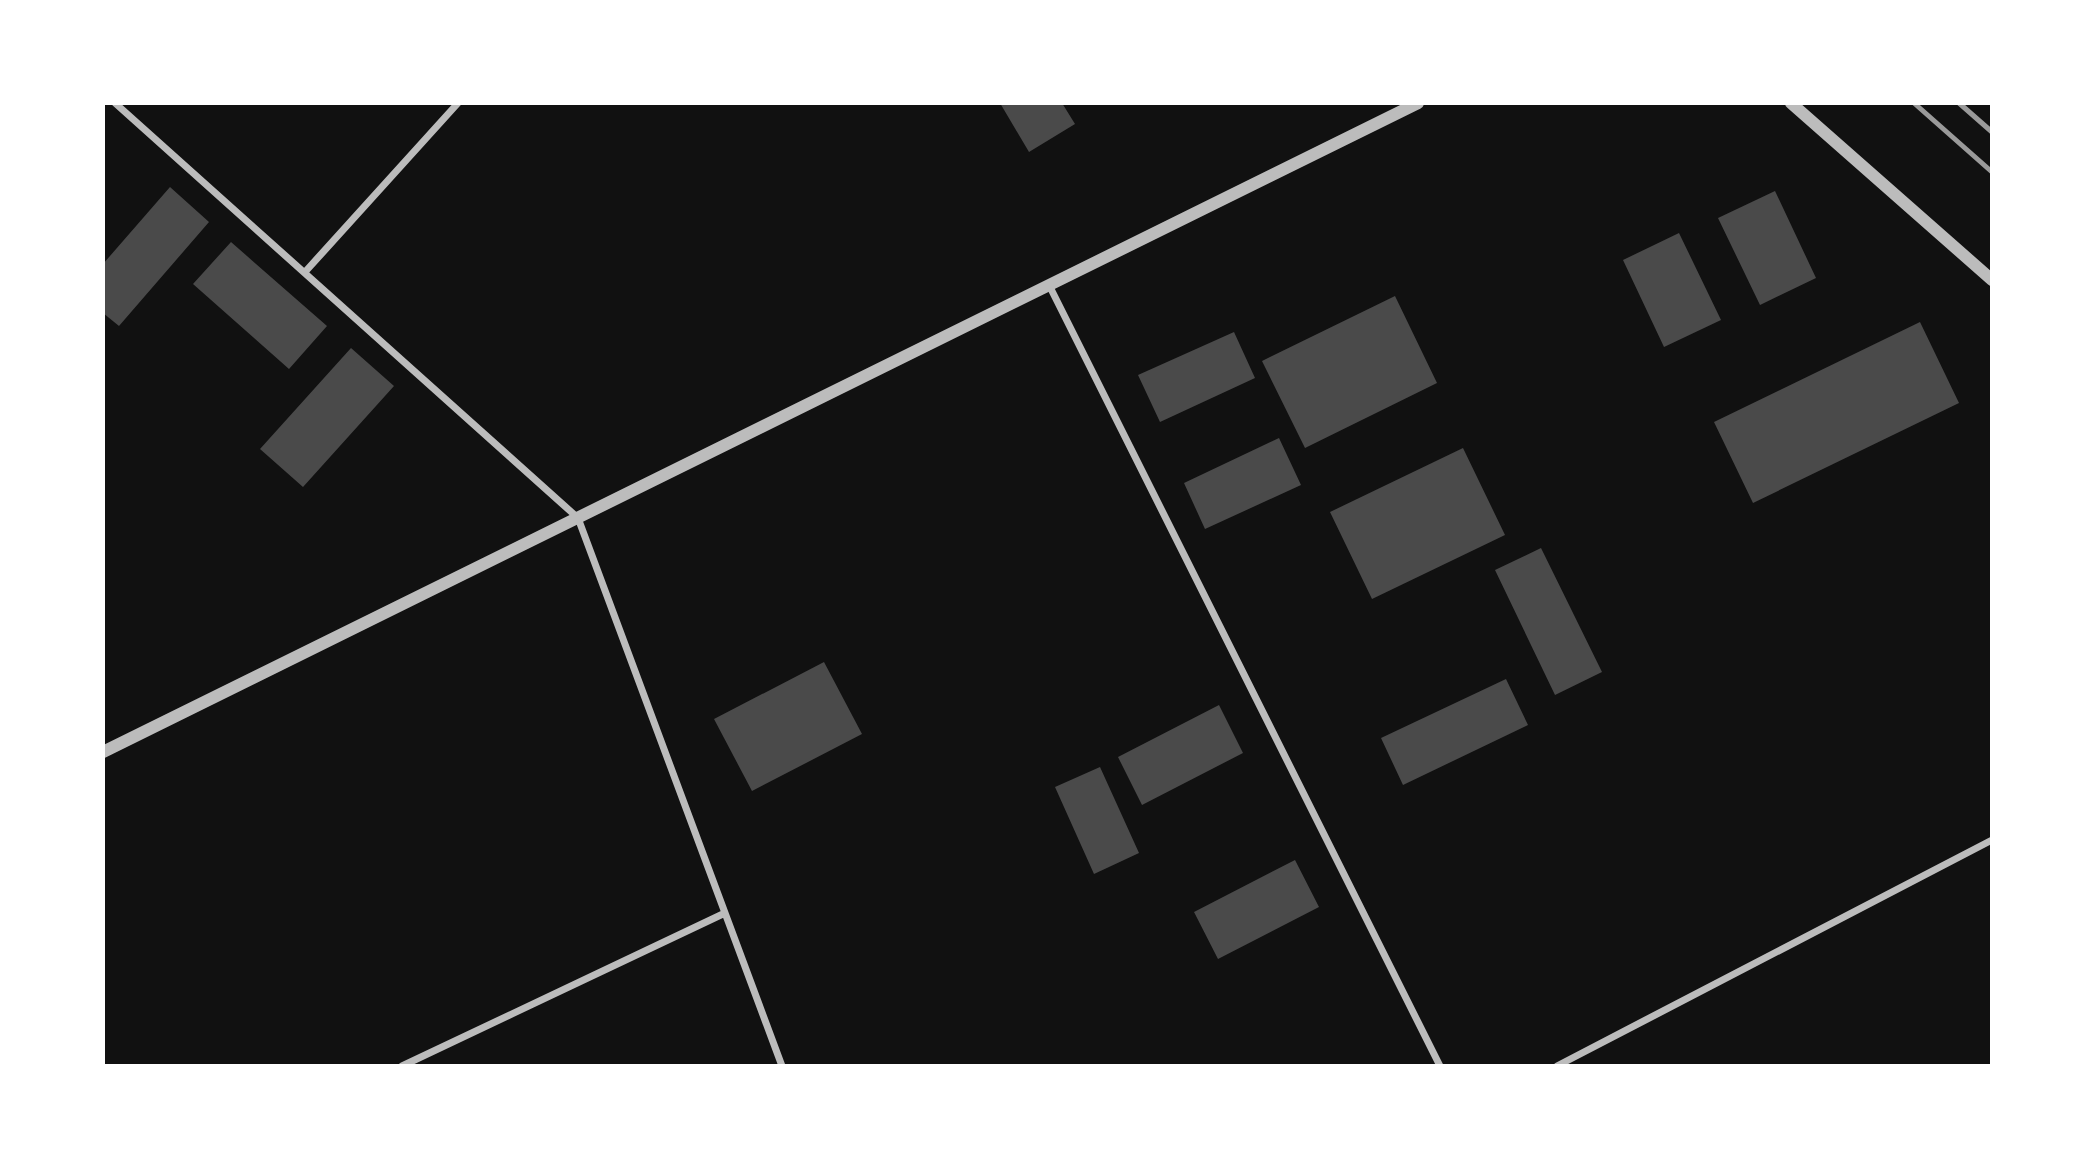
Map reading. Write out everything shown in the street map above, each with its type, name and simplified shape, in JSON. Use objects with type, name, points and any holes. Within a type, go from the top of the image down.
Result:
[{"type":"street","points":[[115,103],[578,518],[782,1066]]},
{"type":"street","points":[[305,272],[458,103]]},
{"type":"street","points":[[103,752],[1418,103]]},
{"type":"street","points":[[1791,103],[1992,280]]},
{"type":"street","points":[[1049,285],[1440,1066]]},
{"type":"street","points":[[1557,1066],[1992,840]]},
{"type":"street","points":[[402,1066],[725,913]]},
{"type":"building","points":[[1000,103],[1062,103],[1075,124],[1029,152]]},
{"type":"building","points":[[170,187],[209,222],[119,326],[103,313],[103,264]]},
{"type":"building","points":[[1775,191],[1816,278],[1760,305],[1718,218]]},
{"type":"building","points":[[1679,233],[1721,320],[1664,347],[1623,260]]},
{"type":"building","points":[[231,242],[327,326],[289,369],[193,284]]},
{"type":"building","points":[[1395,296],[1437,383],[1305,448],[1262,361]]},
{"type":"building","points":[[1920,322],[1959,403],[1753,503],[1714,422]]},
{"type":"building","points":[[1234,332],[1255,378],[1160,422],[1138,375]]},
{"type":"building","points":[[351,348],[394,386],[303,487],[260,449]]},
{"type":"building","points":[[1279,438],[1301,485],[1205,529],[1184,483]]},
{"type":"building","points":[[1463,448],[1505,535],[1372,599],[1330,512]]},
{"type":"building","points":[[1541,548],[1602,672],[1555,695],[1495,570]]},
{"type":"building","points":[[824,662],[862,734],[752,791],[714,719]]},
{"type":"building","points":[[1506,679],[1528,725],[1403,785],[1381,738]]},
{"type":"building","points":[[1219,705],[1243,753],[1142,805],[1118,757]]},
{"type":"building","points":[[1100,767],[1139,853],[1094,874],[1055,787]]},
{"type":"building","points":[[1295,860],[1319,907],[1218,959],[1194,912]]},
{"type":"railway","points":[[1914,103],[1992,172]]},
{"type":"railway","points":[[1959,103],[1992,132]]}]
